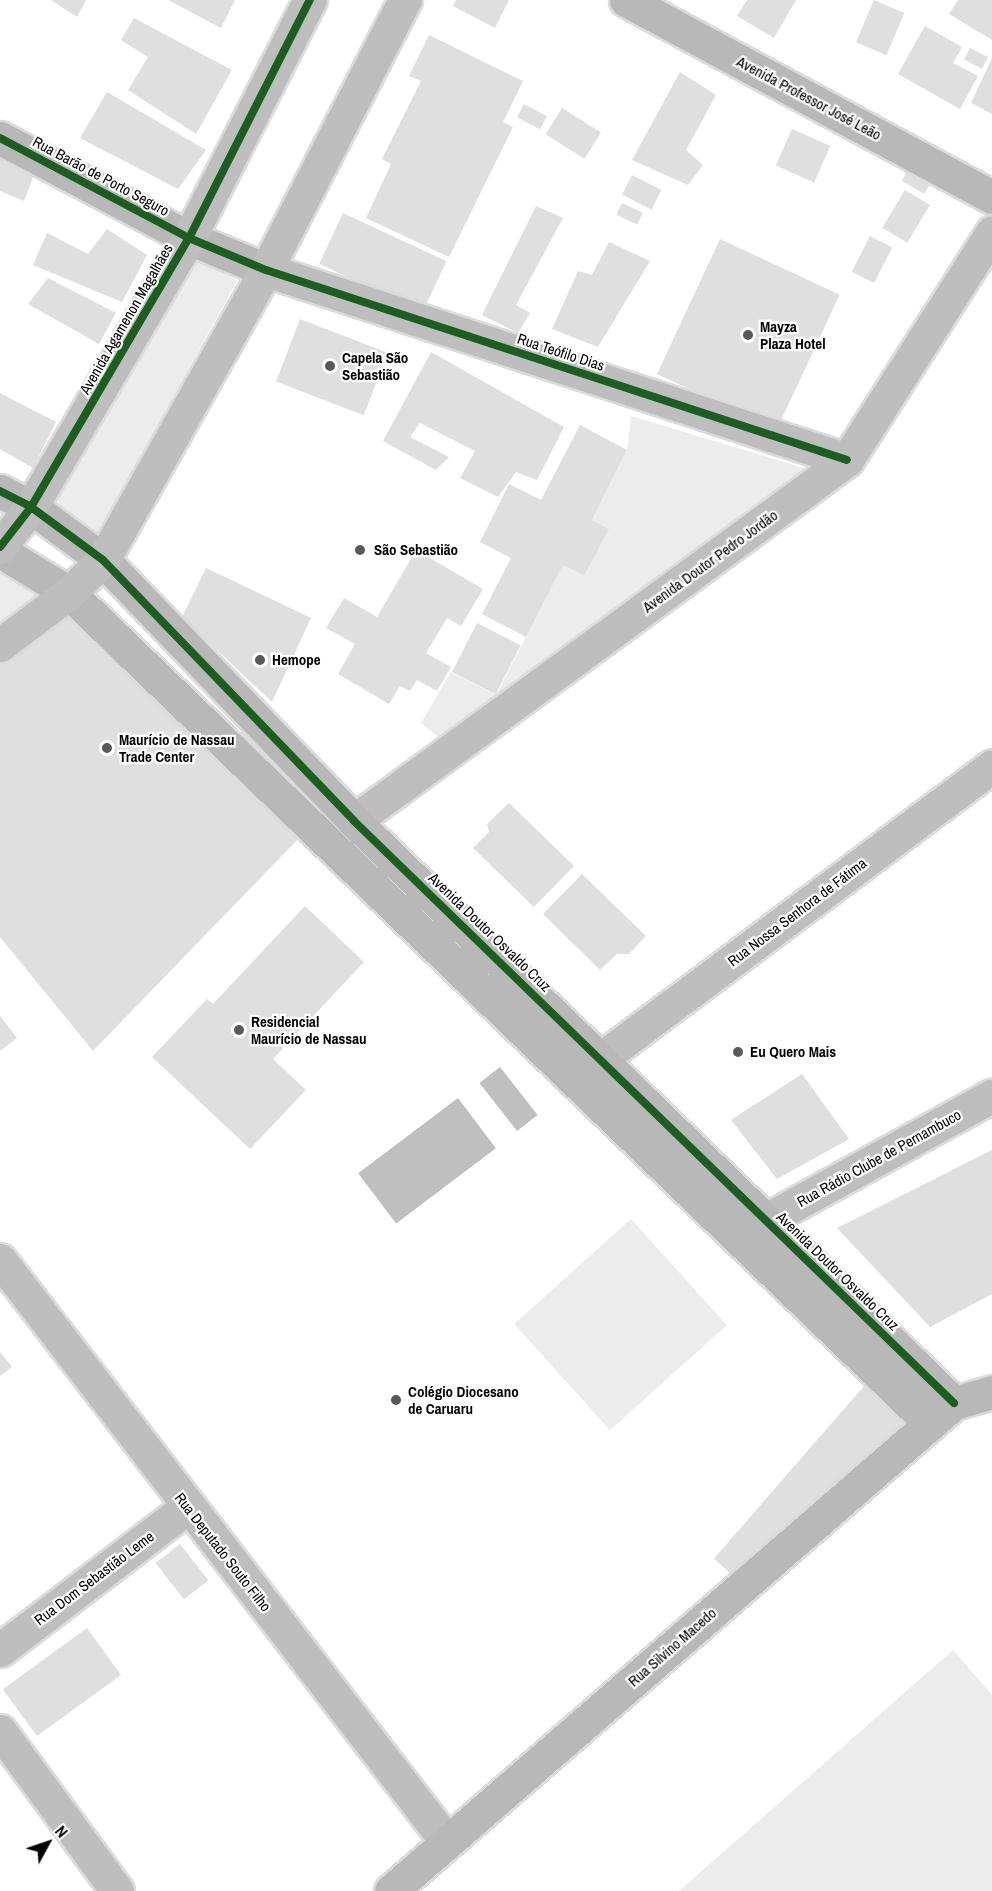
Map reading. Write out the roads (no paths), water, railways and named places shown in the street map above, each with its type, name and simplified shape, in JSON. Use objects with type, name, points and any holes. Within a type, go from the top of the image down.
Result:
[{"type":"street","name":"Avenida Agamenon Magalhães","points":[[0,549],[32,507],[189,238],[310,0]]},
{"type":"street","points":[[0,645],[69,593],[103,560],[266,270],[405,0]]},
{"type":"street","name":"Avenida Professor José Leão","points":[[626,0],[992,197]]},
{"type":"street","name":"Rua Barão de Porto Seguro","points":[[0,138],[189,238],[266,270]]},
{"type":"street","name":"Avenida Doutor Pedro Jordão","points":[[354,821],[848,460],[992,232]]},
{"type":"street","name":"Rua Teófilo Dias","points":[[266,270],[848,460]]},
{"type":"street","name":"Avenida Doutor Osvaldo Cruz","points":[[0,491],[32,507],[103,560],[354,821],[602,1058],[766,1221],[943,1413]]},
{"type":"street","points":[[0,549],[69,593],[943,1413],[992,1392]]},
{"type":"street","name":"Rua Nossa Senhora de Fátima","points":[[602,1058],[992,766]]},
{"type":"street","name":"Rua Rádio Clube de Pernambuco","points":[[766,1221],[992,1096]]},
{"type":"street","name":"Rua Deputado Souto Filho","points":[[4,1274],[447,1842]]},
{"type":"street","name":"Rua Silvino Macedo","points":[[390,1891],[943,1413]]},
{"type":"street","name":"Rua Dom Sebastião Leme","points":[[0,1650],[188,1507]]},
{"type":"street","points":[[0,1731],[117,1891]]},
{"type":"place","name":"Mayza Plaza Hotel","points":[[748,335]]},
{"type":"place","name":"Capela São Sebastião","points":[[330,366]]},
{"type":"place","name":"São Sebastião","points":[[360,550]]},
{"type":"place","name":"Hemope","points":[[260,660]]},
{"type":"place","name":"Maurício de Nassau Trade Center","points":[[107,748]]},
{"type":"place","name":"Residencial Maurício de Nassau","points":[[239,1030]]},
{"type":"place","name":"Eu Quero Mais","points":[[738,1052]]},
{"type":"place","name":"Colégio Diocesano de Caruaru","points":[[396,1400]]}]
